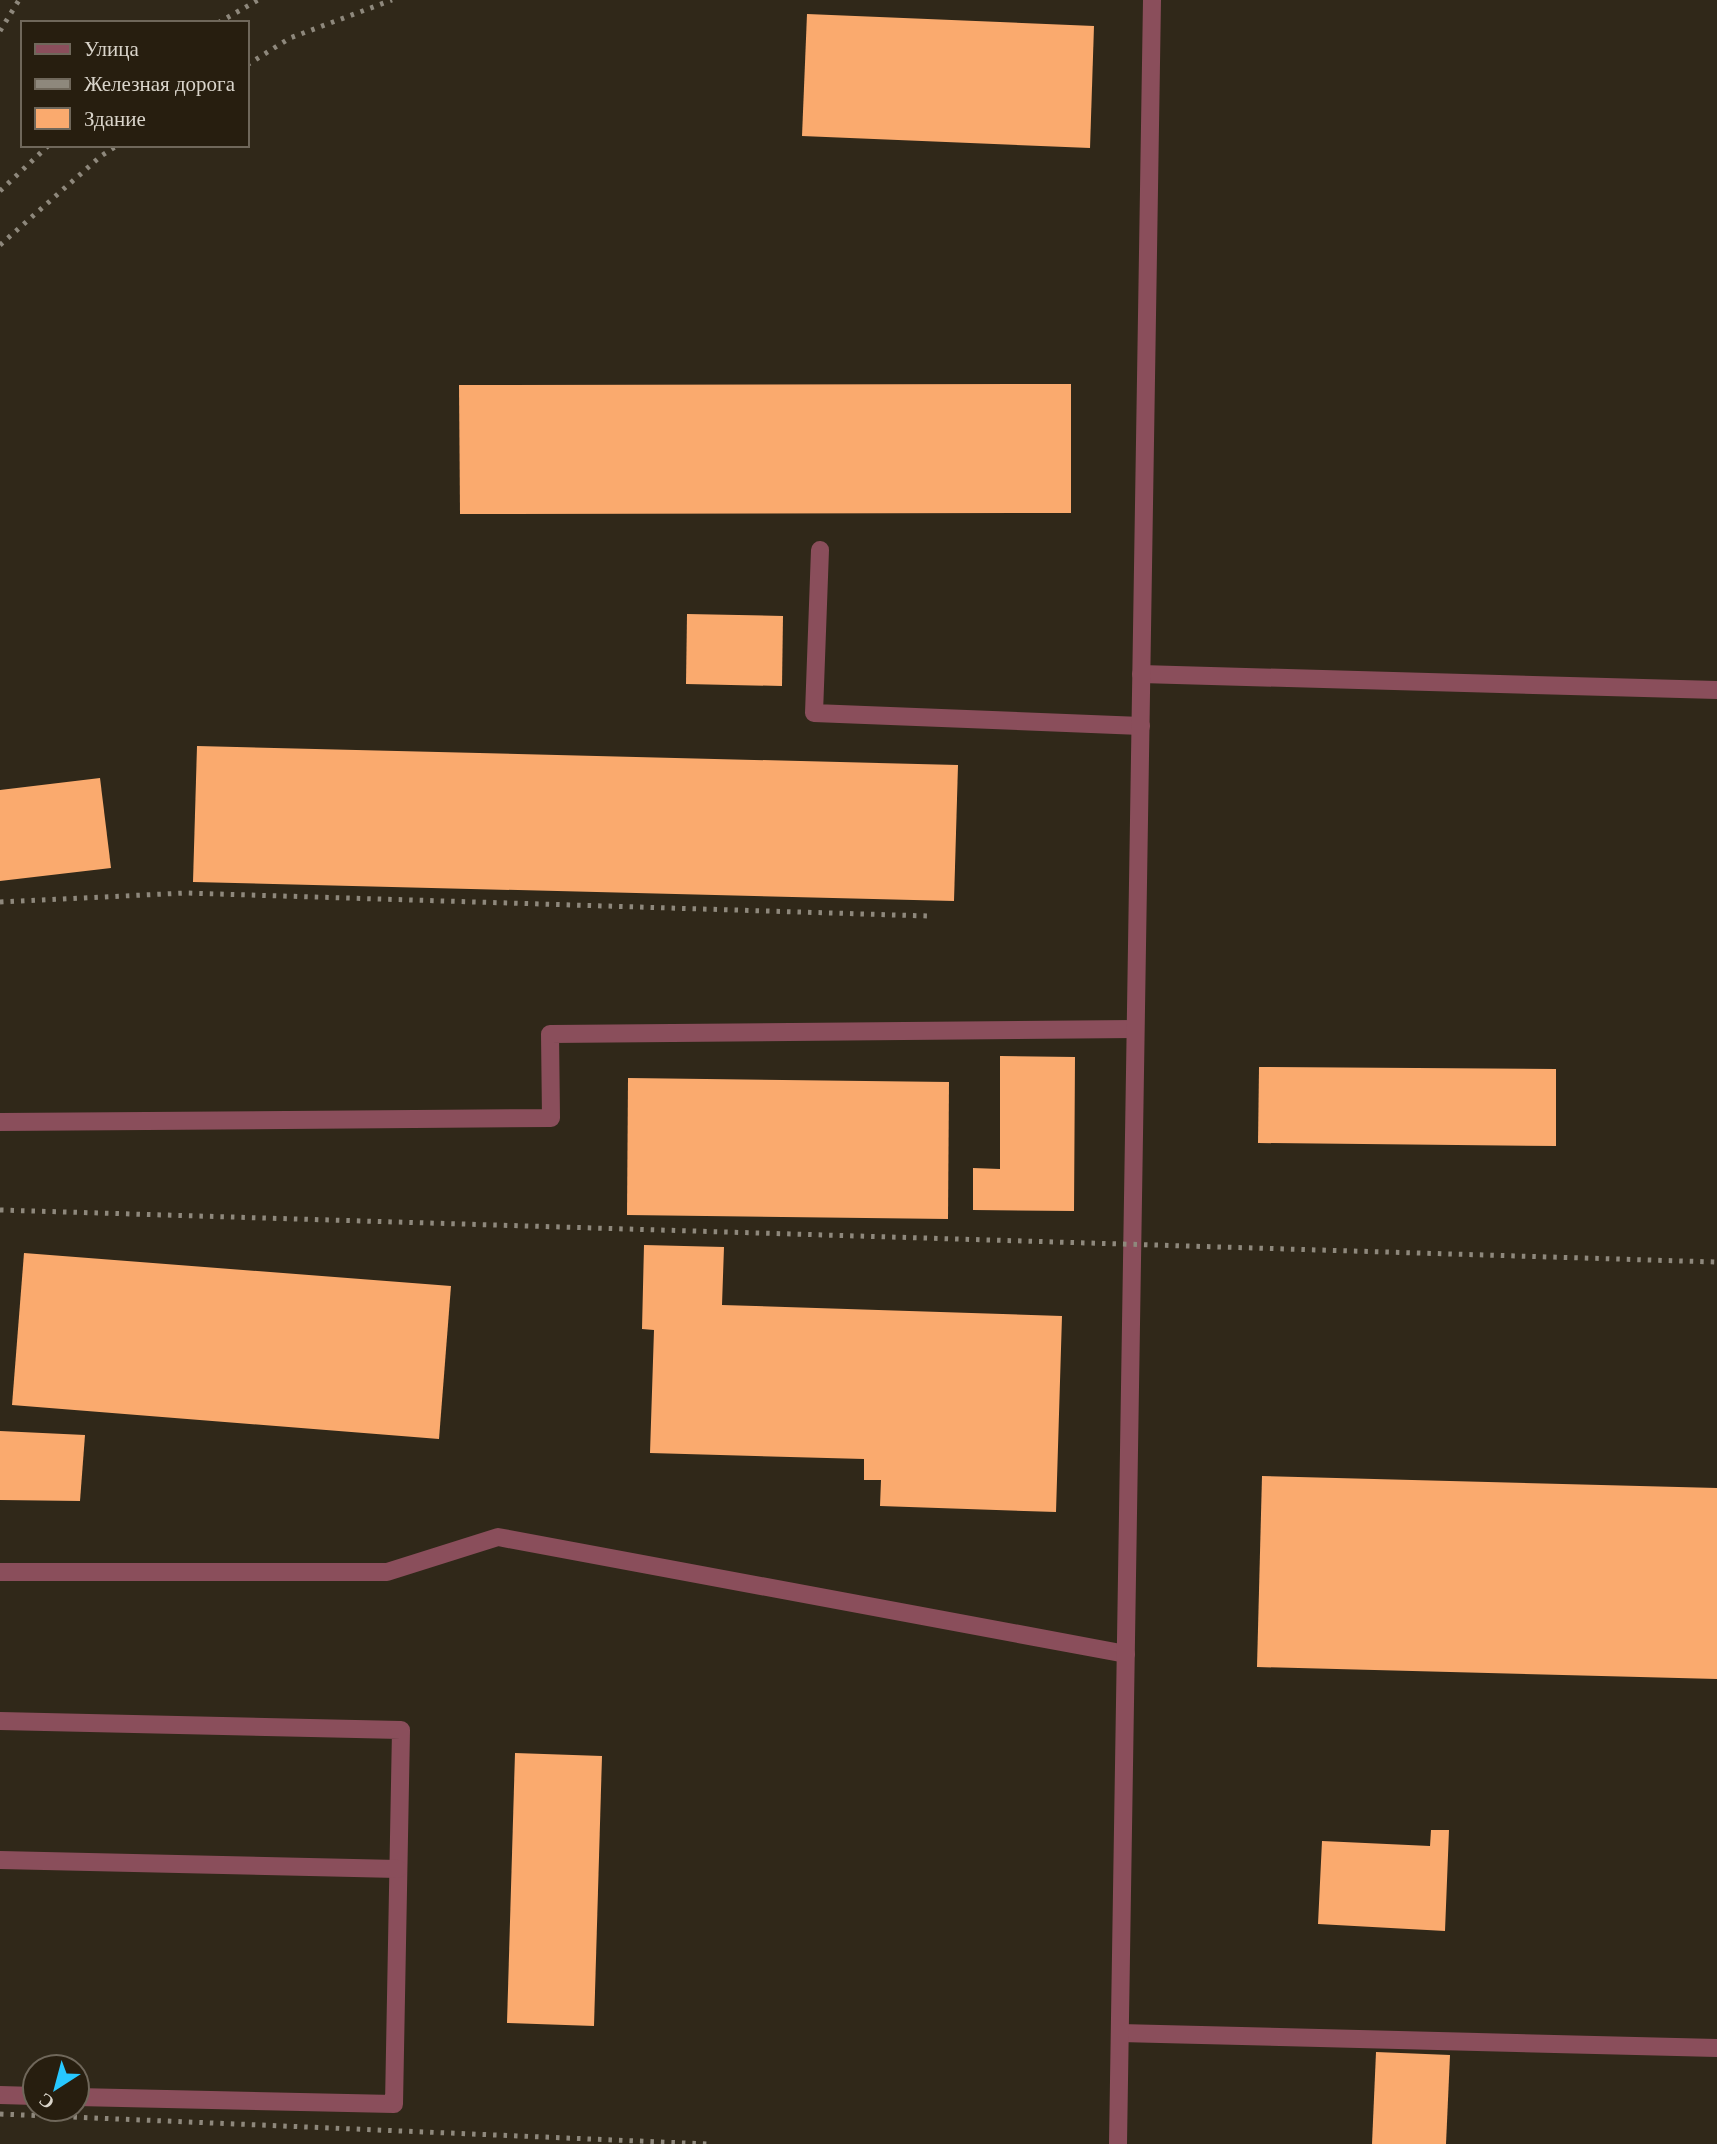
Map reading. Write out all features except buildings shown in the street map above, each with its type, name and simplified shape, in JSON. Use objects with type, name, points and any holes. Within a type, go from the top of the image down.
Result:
[{"type":"lane","points":[[1118,2144],[1152,0]]},
{"type":"lane","points":[[820,550],[814,713],[1141,726]]},
{"type":"lane","points":[[1141,674],[1717,690]]},
{"type":"lane","points":[[0,1122],[551,1118],[550,1034],[1135,1028]]},
{"type":"lane","points":[[0,1572],[387,1572],[498,1537],[1126,1654]]},
{"type":"lane","points":[[0,1721],[401,1730],[394,2104],[91,2097]]},
{"type":"lane","points":[[0,1860],[398,1869]]},
{"type":"lane","points":[[1120,2033],[1717,2048]]},
{"type":"lane","points":[[0,2095],[21,2096]]},
{"type":"railway","points":[[0,31],[19,0]]},
{"type":"railway","points":[[221,21],[258,0]]},
{"type":"railway","points":[[248,64],[290,38],[392,0]]},
{"type":"railway","points":[[0,191],[47,147]]},
{"type":"railway","points":[[0,245],[101,156],[115,147]]},
{"type":"railway","points":[[0,902],[185,893],[928,916]]},
{"type":"railway","points":[[0,1210],[1715,1262]]},
{"type":"railway","points":[[0,2114],[708,2144]]}]
